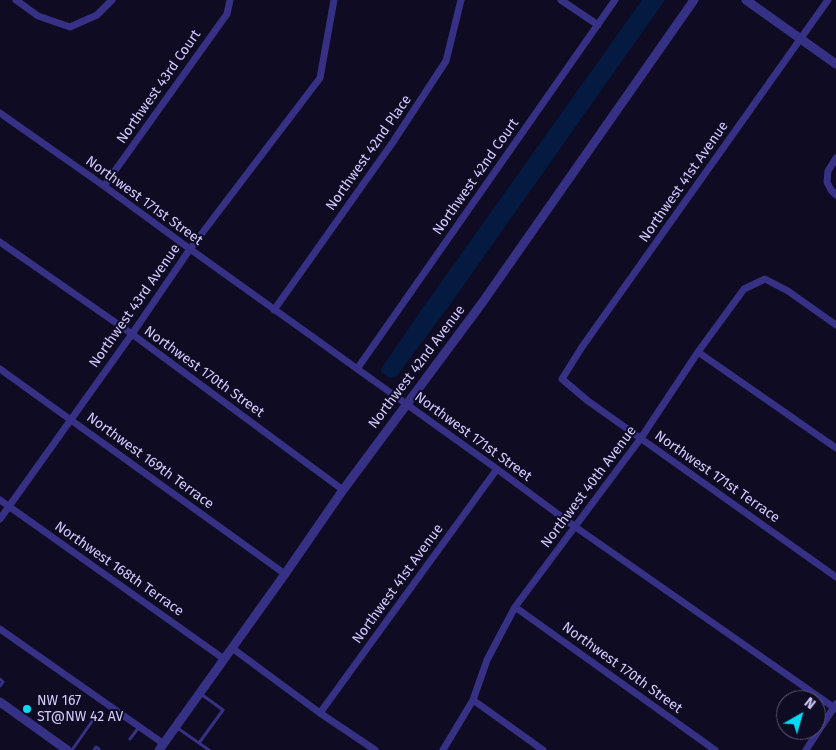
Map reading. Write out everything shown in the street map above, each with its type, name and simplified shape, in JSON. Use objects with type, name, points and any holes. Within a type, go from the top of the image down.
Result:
[{"type":"street","points":[[16,0],[38,16],[70,27],[97,15],[112,0]]},
{"type":"street","name":"Northwest 43rd Court","points":[[104,186],[227,14],[230,0]]},
{"type":"street","name":"Northwest 43rd Avenue","points":[[0,519],[190,249],[320,78],[334,0]]},
{"type":"street","name":"Northwest 42nd Place","points":[[274,310],[393,142],[446,61],[461,0]]},
{"type":"street","points":[[561,0],[598,25]]},
{"type":"street","name":"Northwest 42nd Court","points":[[357,369],[615,0]]},
{"type":"street","name":"Northwest 42nd Avenue","points":[[164,748],[176,727],[343,490],[482,303],[694,0]]},
{"type":"street","points":[[746,0],[836,64]]},
{"type":"street","name":"Northwest 41st Avenue","points":[[562,379],[587,340],[828,0]]},
{"type":"street","name":"Northwest 171st Street","points":[[0,113],[574,526],[835,707]]},
{"type":"street","points":[[836,158],[828,171],[827,182],[836,195]]},
{"type":"street","name":"Northwest 170th Street","points":[[0,242],[132,334],[343,490]]},
{"type":"street","name":"Northwest 40th Avenue","points":[[443,750],[473,700],[487,660],[515,607],[641,438],[698,352],[744,289],[765,279],[788,291],[836,325]]},
{"type":"street","points":[[698,352],[836,448]]},
{"type":"street","name":"Northwest 169th Terrace","points":[[0,368],[285,574]]},
{"type":"street","name":"Northwest 171st Terrace","points":[[562,379],[588,401],[836,577]]},
{"type":"street","name":"Northwest 41st Avenue","points":[[320,713],[497,469]]},
{"type":"street","name":"Northwest 168th Terrace","points":[[0,500],[224,659]]},
{"type":"street","name":"Northwest 170th Street","points":[[515,607],[715,750]]},
{"type":"street","points":[[0,629],[139,726],[164,748]]},
{"type":"street","points":[[232,648],[320,713],[375,750]]},
{"type":"street","points":[[473,700],[543,750]]},
{"type":"street","points":[[0,702],[67,750]]},
{"type":"street","points":[[806,750],[835,707]]},
{"type":"lane","points":[[0,680],[3,682],[0,686]]},
{"type":"lane","points":[[199,743],[223,710],[200,694]]},
{"type":"lane","points":[[72,750],[93,720]]},
{"type":"lane","points":[[130,739],[139,726]]},
{"type":"lane","points":[[176,727],[209,750]]},
{"type":"water","points":[[642,0],[665,0],[449,306],[396,377],[389,378],[381,372],[381,369]]},
{"type":"place","name":"NW 167 ST@NW 42 AV","points":[[27,709]]}]
